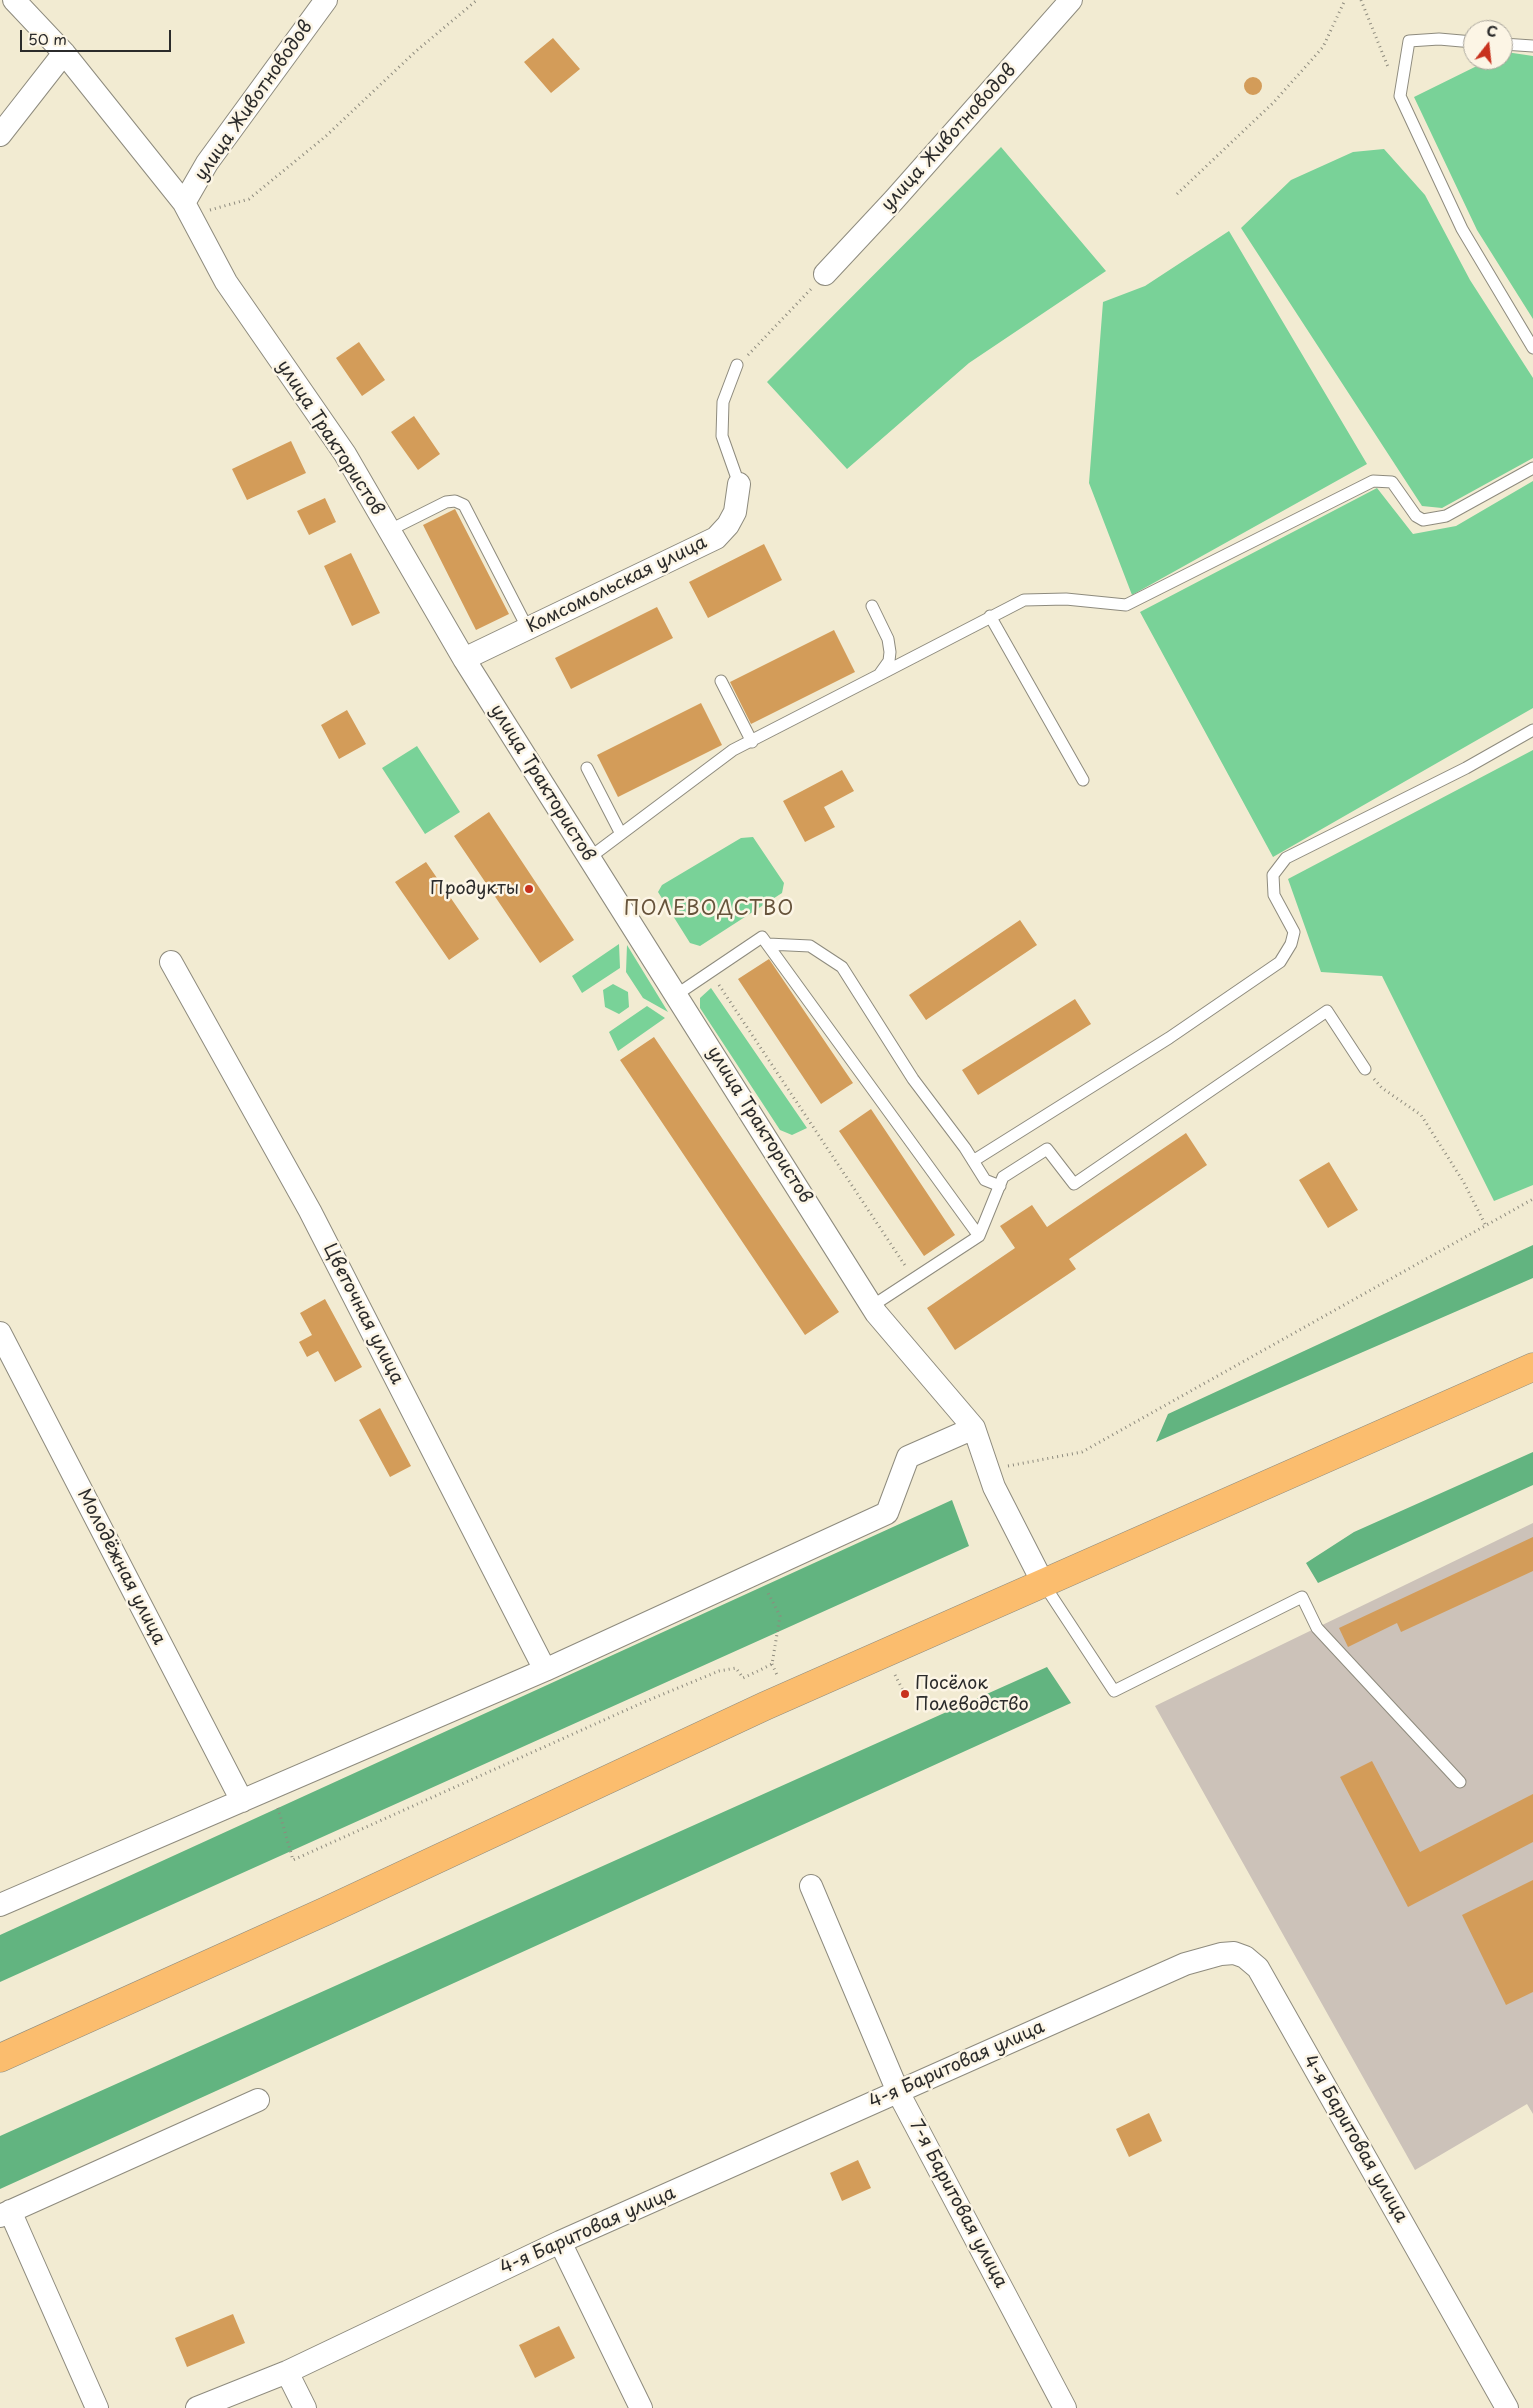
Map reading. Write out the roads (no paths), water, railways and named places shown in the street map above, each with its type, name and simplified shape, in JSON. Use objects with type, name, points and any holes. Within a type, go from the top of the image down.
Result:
[{"type":"main road","points":[[0,2058],[326,1911],[766,1706],[1533,1367]]},
{"type":"street","name":"улица Трактористов","points":[[14,0],[64,53],[187,209],[226,282],[345,454],[464,660],[872,1306],[974,1428],[994,1487],[1043,1582]]},
{"type":"street","name":"улица Животноводов","points":[[187,209],[207,163],[326,0]]},
{"type":"street","name":"улица Животноводов","points":[[825,274],[894,200],[1071,0]]},
{"type":"street","points":[[0,135],[64,53]]},
{"type":"street","name":"Комсомольская улица","points":[[464,660],[716,538],[728,525],[735,512],[739,484]]},
{"type":"street","name":"Цветочная улица","points":[[170,962],[310,1211],[545,1670]]},
{"type":"street","name":"Молодёжная улица","points":[[0,1333],[242,1801]]},
{"type":"street","points":[[0,1904],[545,1670],[887,1513],[908,1458],[974,1428]]},
{"type":"street","name":"7-я Баритовая улица","points":[[811,1886],[898,2092],[1066,2408]]},
{"type":"street","name":"4-я Баритовая улица","points":[[197,2408],[287,2372],[560,2242],[1185,1964],[1221,1954],[1234,1953],[1245,1957],[1258,1968],[1507,2408]]},
{"type":"street","points":[[97,2408],[5,2214],[258,2100]]},
{"type":"street","points":[[560,2242],[641,2408]]},
{"type":"street","points":[[287,2372],[305,2408]]},
{"type":"lane","points":[[1463,41],[1439,39],[1409,41],[1400,96],[1462,229],[1533,348]]},
{"type":"lane","points":[[1513,45],[1533,46]]},
{"type":"lane","points":[[737,366],[723,402],[722,436],[739,484]]},
{"type":"lane","points":[[589,858],[729,753],[1024,600],[1066,599],[1126,605],[1373,481],[1392,482],[1416,516],[1423,520],[1446,516],[1533,468]]},
{"type":"lane","points":[[390,530],[446,502],[455,501],[464,505],[528,628]]},
{"type":"lane","points":[[872,606],[888,639],[890,652],[889,661],[879,675]]},
{"type":"lane","points":[[990,616],[1083,780]]},
{"type":"lane","points":[[721,681],[752,742]]},
{"type":"lane","points":[[973,1161],[1169,1038],[1280,962],[1291,944],[1294,932],[1274,895],[1273,875],[1286,858],[1466,768],[1533,730]]},
{"type":"lane","points":[[587,768],[621,834]]},
{"type":"lane","points":[[676,995],[762,937],[979,1236]]},
{"type":"lane","points":[[768,944],[810,946],[842,967],[913,1079],[985,1180],[1000,1186]]},
{"type":"lane","points":[[872,1306],[979,1236],[1003,1177],[1047,1149],[1074,1184],[1327,1011],[1365,1069]]},
{"type":"lane","points":[[1043,1582],[1114,1691],[1302,1597],[1317,1628],[1460,1782]]},
{"type":"place","name":"Продукты","points":[[529,889]]},
{"type":"place","name":"Посёлок Полеводство","points":[[905,1694]]},
{"type":"district","name":"ПОЛЕВОДСТВО","points":[[709,909]]}]
